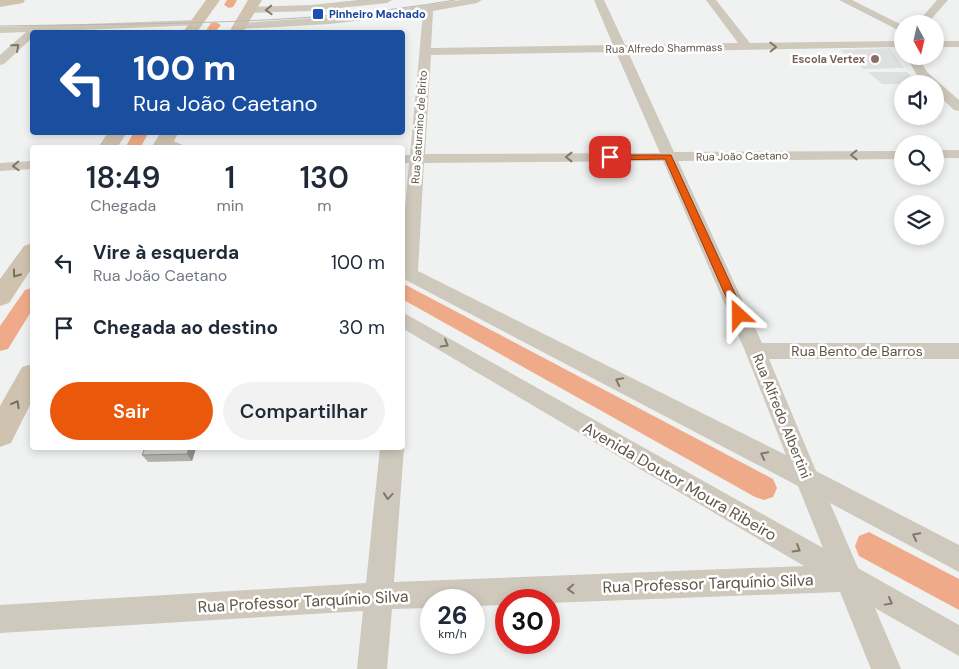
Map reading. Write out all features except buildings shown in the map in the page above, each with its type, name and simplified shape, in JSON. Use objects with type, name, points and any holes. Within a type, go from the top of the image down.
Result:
[{"type":"main road","points":[[0,3],[14,0]]},
{"type":"main road","points":[[0,3],[18,0]]},
{"type":"main road","points":[[193,28],[213,0]]},
{"type":"main road","points":[[238,29],[252,5]]},
{"type":"main road","points":[[0,297],[30,255]]},
{"type":"main road","points":[[0,434],[30,379]]},
{"type":"street","points":[[252,5],[310,8],[387,0]]},
{"type":"street","points":[[238,29],[346,20],[428,10],[477,0]]},
{"type":"street","name":"Rua Alfredo Albertini","points":[[599,0],[755,351],[843,569],[886,669]]},
{"type":"street","points":[[711,0],[747,48]]},
{"type":"street","points":[[844,0],[894,26]]},
{"type":"street","points":[[929,15],[943,0]]},
{"type":"street","name":"Rua Saturnino de Brito","points":[[406,272],[409,159],[425,52],[428,10]]},
{"type":"street","points":[[87,30],[193,28]]},
{"type":"street","points":[[0,30],[30,31]]},
{"type":"street","points":[[0,62],[30,35]]},
{"type":"street","name":"Rua Alfredo Shammass","points":[[425,52],[894,44]]},
{"type":"street","points":[[944,44],[959,44]]},
{"type":"street","points":[[944,93],[959,106]]},
{"type":"street","name":"Rua João Caetano","points":[[409,159],[894,154]]},
{"type":"street","points":[[944,154],[959,154]]},
{"type":"street","points":[[0,167],[30,165]]},
{"type":"street","points":[[406,272],[810,486],[959,559]]},
{"type":"street","name":"Avenida Doutor Moura Ribeiro","points":[[405,327],[843,569],[959,641]]},
{"type":"street","name":"Rua Bento de Barros","points":[[755,351],[959,351]]},
{"type":"street","points":[[372,669],[392,450]]},
{"type":"street","name":"Rua Professor Tarquínio Silva","points":[[0,619],[843,569]]},
{"type":"shaded area","name":"Escola Vertex","points":[[890,48],[894,54],[894,65],[902,65],[904,68],[864,69],[840,50]]},
{"type":"shaded area","points":[[868,72],[907,72],[910,75],[894,75],[894,84],[882,84]]},
{"type":"waterway","points":[[229,5],[232,0]]},
{"type":"waterway","points":[[211,30],[215,25]]},
{"type":"waterway","points":[[134,145],[140,135]]},
{"type":"waterway","points":[[405,292],[764,488]]},
{"type":"waterway","points":[[0,343],[30,298]]},
{"type":"waterway","points":[[869,546],[959,595]]},
{"type":"tram line","points":[[0,26],[228,22],[285,19],[342,15],[455,0]]},
{"type":"place","name":"Pinheiro Machado","points":[[318,14]]},
{"type":"place","name":"Escola Vertex","points":[[875,59]]},
{"type":"route","points":[[610,157],[668,157],[739,315]]}]
